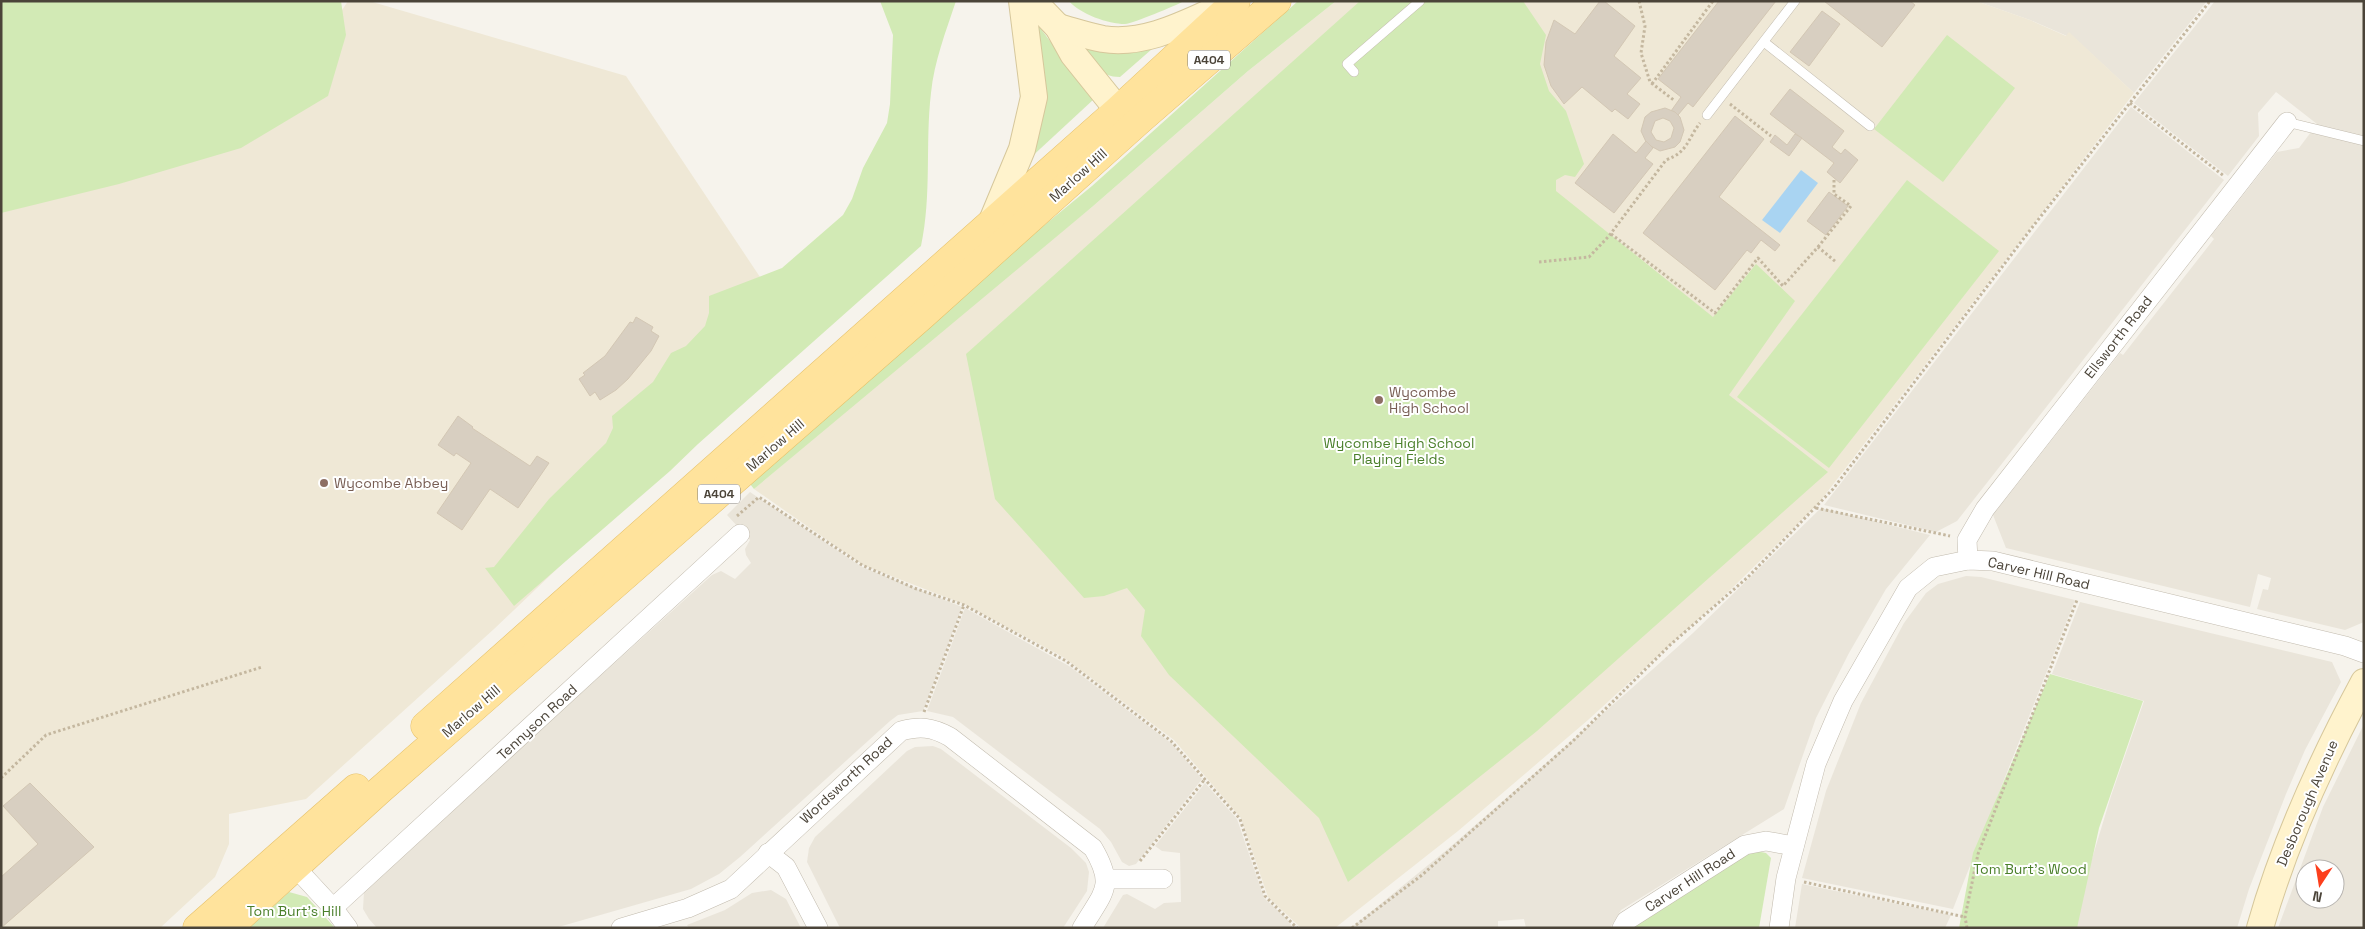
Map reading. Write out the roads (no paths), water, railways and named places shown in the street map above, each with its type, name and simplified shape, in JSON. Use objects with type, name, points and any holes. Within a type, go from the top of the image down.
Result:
[{"type":"main road","name":"Marlow Hill","points":[[228,928],[388,784],[922,316],[1129,115],[1235,1]]},
{"type":"main road","name":"Marlow Hill","points":[[197,928],[992,220],[1277,1]]},
{"type":"street","points":[[992,220],[1022,148],[1034,97],[1022,1]]},
{"type":"street","points":[[1033,1],[1058,27],[1073,54],[1129,115]]},
{"type":"street","points":[[1058,27],[1104,39],[1131,40],[1156,35],[1235,1]]},
{"type":"street","name":"Ellsworth Road","points":[[1968,560],[1967,540],[1985,509],[2287,122]]},
{"type":"street","name":"Tennyson Road","points":[[333,908],[740,534]]},
{"type":"street","name":"Carver Hill Road","points":[[1779,928],[1786,878],[1816,764],[1843,701],[1908,588],[1934,567],[1968,560],[1993,561],[2345,646],[2364,653]]},
{"type":"street","name":"Desborough Avenue","points":[[2260,928],[2286,850],[2336,734],[2364,682]]},
{"type":"street","name":"Wordsworth Road","points":[[621,928],[688,908],[731,889],[901,731],[919,727],[937,730],[950,737],[1093,848],[1104,867],[1106,878]]},
{"type":"street","name":"Carver Hill Road","points":[[1622,928],[1626,921],[1745,845],[1766,841],[1794,846]]},
{"type":"street","points":[[768,853],[786,867],[818,928]]},
{"type":"street","points":[[296,868],[333,908],[348,928]]},
{"type":"street","points":[[1082,928],[1104,890],[1106,878],[1163,880]]},
{"type":"lane","points":[[1354,72],[1347,64],[1420,1]]},
{"type":"lane","points":[[1704,118],[1795,1]]},
{"type":"lane","points":[[1764,42],[1870,126]]},
{"type":"lane","points":[[2287,122],[2364,141]]},
{"type":"water","points":[[1801,170],[1818,183],[1780,233],[1762,220]]},
{"type":"place","name":"Wycombe High School","points":[[1379,400]]},
{"type":"place","name":"Wycombe Abbey","points":[[324,483]]},
{"type":"park label","name":"Wycombe High School Playing Fields","points":[[1399,452]]},
{"type":"park label","name":"Tom Burt's Wood","points":[[2030,869]]},
{"type":"park label","name":"Tom Burt's Hill","points":[[294,911]]}]
